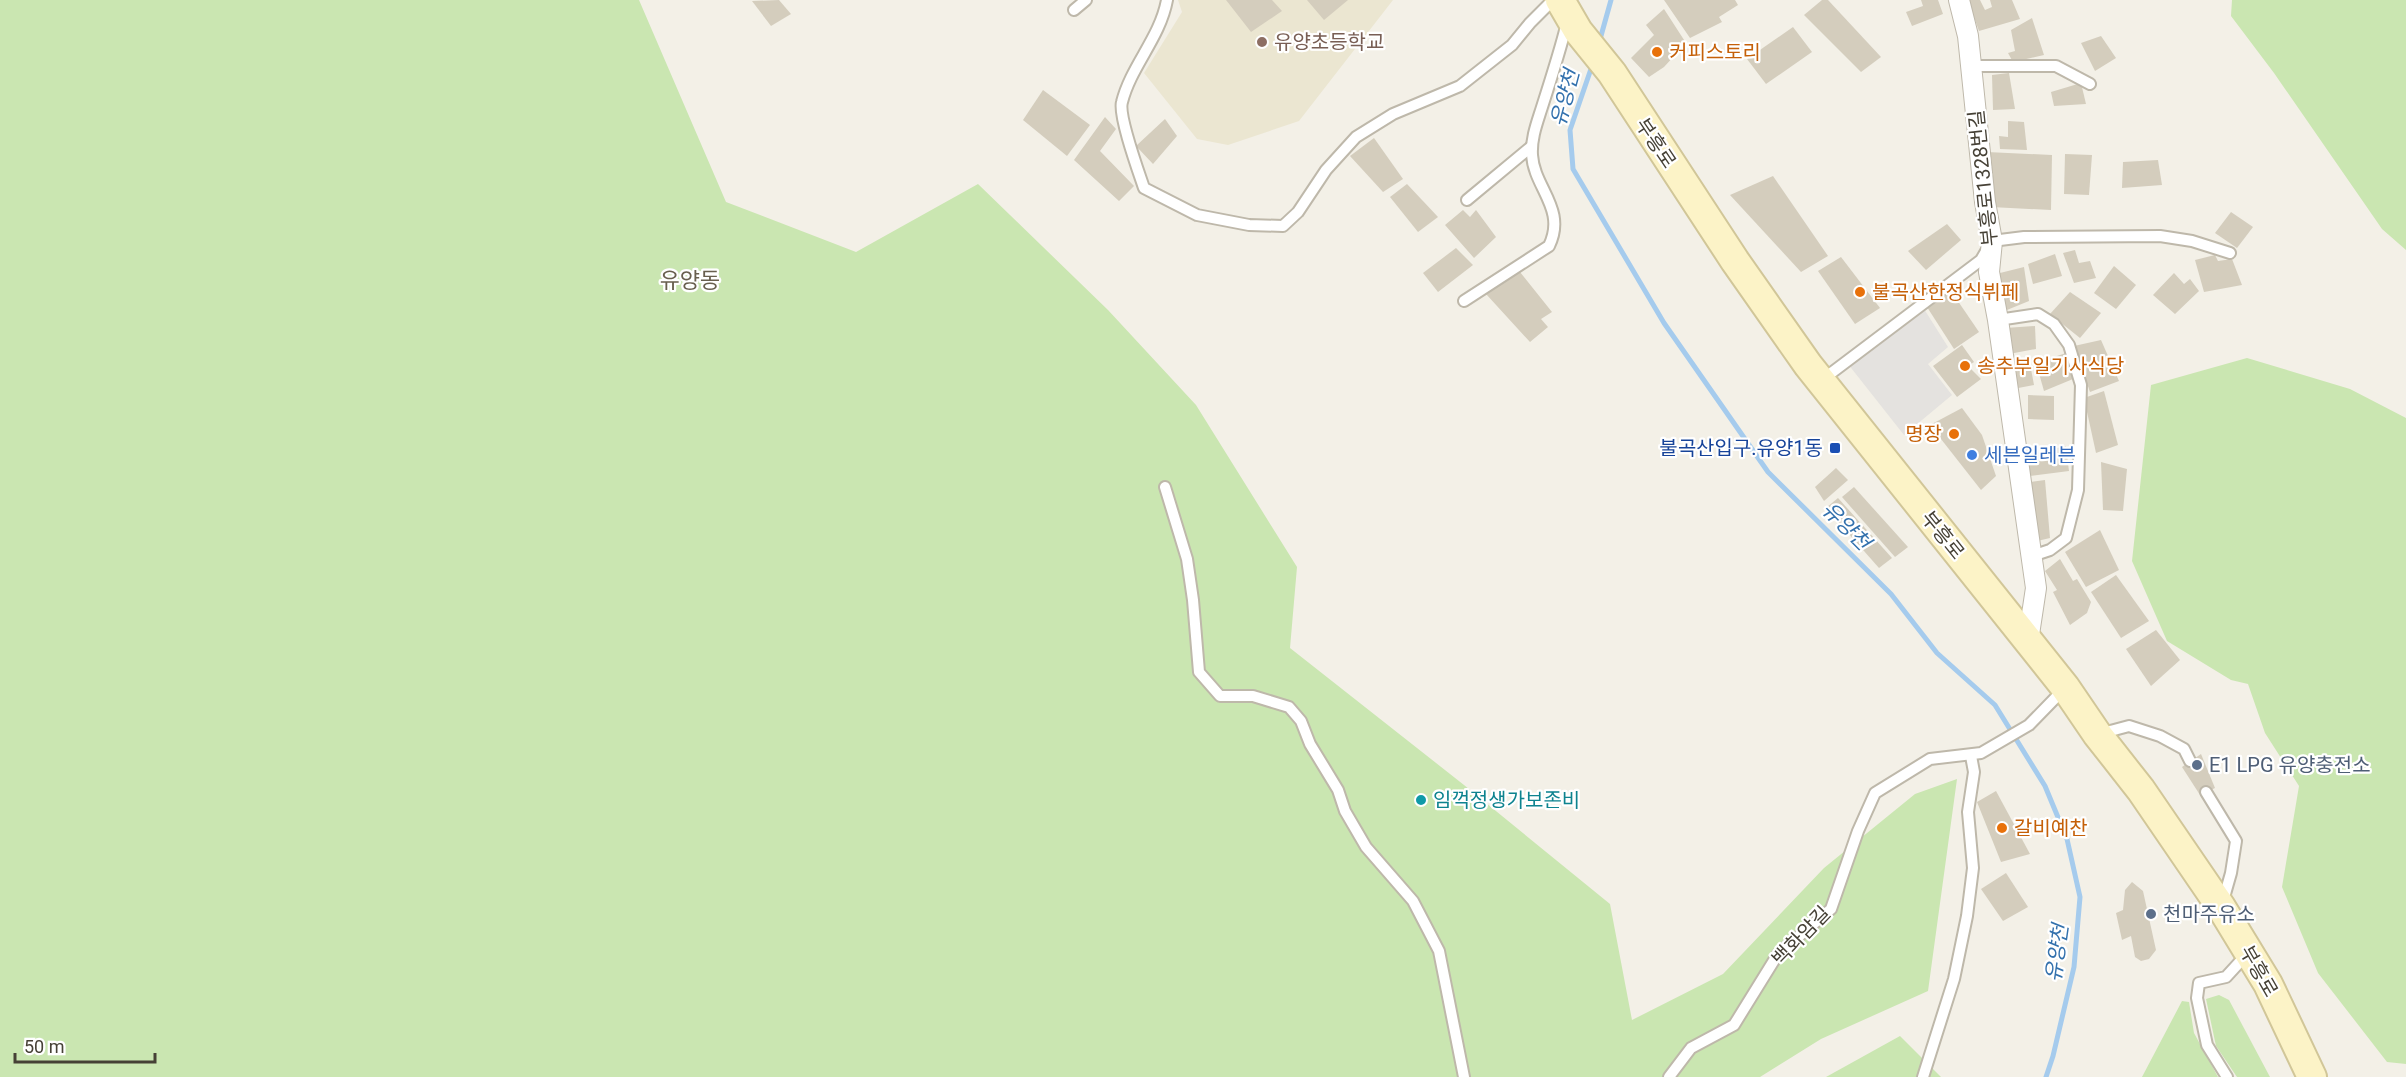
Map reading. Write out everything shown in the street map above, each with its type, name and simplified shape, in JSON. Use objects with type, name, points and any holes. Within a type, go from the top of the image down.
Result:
[{"type":"main road","name":"부흥로","points":[[1565,12],[1612,73],[1735,261],[1820,381],[2065,687],[2097,734],[2142,790],[2249,952],[2268,984],[2313,1077]]},
{"type":"street","name":"부흥로1328번길","points":[[1959,0],[1968,36],[1984,202],[1992,241],[1989,272],[1998,320],[2036,588],[2028,641]]},
{"type":"lane","points":[[1074,10],[1086,0]]},
{"type":"lane","points":[[1167,0],[1163,20],[1121,104],[1144,188],[1197,214],[1249,225],[1283,226],[1298,212],[1326,170],[1356,137],[1394,114],[1460,86],[1512,45],[1530,23],[1565,12],[1560,53],[1552,68],[1532,138],[1532,158],[1555,217],[1554,236],[1549,246],[1464,301]]},
{"type":"lane","points":[[1971,66],[2056,66],[2090,84]]},
{"type":"lane","points":[[1467,200],[1532,146]]},
{"type":"lane","points":[[1820,381],[1981,260],[1992,241],[2024,237],[2160,236],[2192,241],[2230,253]]},
{"type":"lane","points":[[1998,320],[2038,314],[2054,324],[2069,345],[2081,385],[2078,490],[2066,538],[2050,550],[2032,556]]},
{"type":"lane","points":[[1165,487],[1187,559],[1199,672],[1220,696],[1253,696],[1289,707],[1301,721],[1310,744],[1338,790],[1345,810],[1366,847],[1413,901],[1439,951],[1464,1077]]},
{"type":"lane","points":[[1923,1077],[1953,979],[1967,916],[1973,868],[1968,812],[1976,755],[2029,725],[2065,687]]},
{"type":"lane","points":[[2097,734],[2129,726],[2149,732],[2184,749],[2190,761]]},
{"type":"lane","name":"백화암길","points":[[1669,1077],[1691,1048],[1734,1025],[1778,954],[1831,909],[1858,831],[1875,793],[1930,759],[1976,755]]},
{"type":"lane","points":[[2206,792],[2236,841],[2231,873],[2221,907]]},
{"type":"lane","points":[[2227,1077],[2207,1045],[2197,998],[2199,983],[2226,977],[2249,952]]},
{"type":"shaded area","name":"유양초등학교","points":[[1178,0],[1393,0],[1299,121],[1228,145],[1197,139],[1144,73],[1182,12]]},
{"type":"shaded area","points":[[1924,309],[1948,347],[1928,364],[1952,395],[1904,435],[1848,364]]},
{"type":"green space","points":[[0,0],[639,0],[726,202],[856,252],[978,184],[1108,310],[1196,405],[1297,567],[1290,648],[1610,904],[1632,1020],[1723,974],[1824,868],[1915,794],[1957,779],[1928,991],[1821,1039],[1760,1077],[0,1077]]},
{"type":"green space","points":[[2232,0],[2406,0],[2406,250],[2382,229],[2274,73],[2231,16]]},
{"type":"green space","points":[[2247,358],[2350,389],[2406,418],[2406,1064],[2387,1062],[2318,973],[2282,887],[2299,786],[2265,733],[2248,684],[2231,680],[2167,641],[2132,561],[2151,385]]},
{"type":"green space","points":[[2219,995],[2229,1000],[2270,1077],[2237,1077],[2216,1046],[2206,999]]},
{"type":"green space","points":[[2182,1001],[2189,1002],[2194,1033],[2218,1077],[2142,1077]]},
{"type":"green space","points":[[1900,1036],[1941,1077],[1826,1077]]},
{"type":"building","points":[[779,0],[791,14],[771,26],[752,1]]},
{"type":"building","points":[[1226,0],[1272,0],[1282,11],[1251,32]]},
{"type":"building","points":[[1307,0],[1348,0],[1324,20]]},
{"type":"building","points":[[1664,0],[1735,0],[1738,5],[1719,17],[1722,22],[1690,38]]},
{"type":"building","points":[[1822,0],[1828,0],[1881,57],[1861,72],[1804,15]]},
{"type":"building","points":[[1921,0],[1938,0],[1943,14],[1912,26],[1906,12],[1923,6]]},
{"type":"building","points":[[1968,0],[1980,0],[1985,10],[1992,7],[1990,0],[2012,0],[2020,19],[1979,31]]},
{"type":"building","points":[[1664,9],[1686,43],[1664,67],[1649,77],[1631,58],[1654,35],[1646,25]]},
{"type":"building","points":[[2032,18],[2044,55],[2013,62],[2008,53],[2015,51],[2011,30]]},
{"type":"building","points":[[1793,27],[1812,52],[1766,84],[1747,59]]},
{"type":"building","points":[[2101,36],[2116,58],[2095,71],[2081,43]]},
{"type":"building","points":[[2009,73],[2015,109],[1993,110],[1992,75]]},
{"type":"building","points":[[2081,83],[2086,104],[2054,106],[2051,92]]},
{"type":"building","points":[[1043,90],[1090,125],[1067,156],[1023,120]]},
{"type":"building","points":[[1105,117],[1116,129],[1100,151],[1134,186],[1119,201],[1074,160]]},
{"type":"building","points":[[1165,119],[1177,136],[1153,164],[1136,146]]},
{"type":"building","points":[[2008,121],[2024,122],[2027,150],[2000,149],[1999,136],[2008,137]]},
{"type":"building","points":[[1374,138],[1403,179],[1383,192],[1350,156]]},
{"type":"building","points":[[1987,152],[2052,155],[2051,210],[1991,207]]},
{"type":"building","points":[[2065,154],[2092,155],[2089,195],[2064,194]]},
{"type":"building","points":[[2158,160],[2162,185],[2122,188],[2123,162]]},
{"type":"building","points":[[1773,176],[1828,256],[1801,272],[1730,195]]},
{"type":"building","points":[[1407,184],[1438,217],[1418,232],[1390,197]]},
{"type":"building","points":[[1463,210],[1470,217],[1476,210],[1496,237],[1474,258],[1445,225]]},
{"type":"building","points":[[2231,212],[2253,227],[2237,248],[2215,233]]},
{"type":"building","points":[[1947,224],[1961,240],[1926,270],[1908,251]]},
{"type":"building","points":[[1456,248],[1473,265],[1438,292],[1423,273]]},
{"type":"building","points":[[2075,250],[2079,263],[2090,261],[2096,278],[2074,283],[2063,253]]},
{"type":"building","points":[[2055,254],[2062,276],[2033,284],[2028,264]]},
{"type":"building","points":[[2215,255],[2218,261],[2232,259],[2242,285],[2204,292],[2195,260]]},
{"type":"building","points":[[1841,257],[1880,308],[1855,324],[1818,271]]},
{"type":"building","points":[[2114,266],[2136,285],[2116,309],[2094,293]]},
{"type":"building","points":[[2024,267],[2029,301],[2002,312],[1996,274]]},
{"type":"building","points":[[1520,272],[1552,312],[1541,319],[1548,327],[1530,342],[1486,294]]},
{"type":"building","points":[[2174,273],[2184,284],[2190,279],[2199,291],[2175,314],[2153,295]]},
{"type":"building","points":[[1949,288],[1979,332],[1954,349],[1927,307]]},
{"type":"building","points":[[2070,292],[2101,313],[2080,338],[2050,314]]},
{"type":"building","points":[[2035,326],[2036,349],[2009,354],[2005,328]]},
{"type":"building","points":[[2101,340],[2119,381],[2090,392],[2074,346]]},
{"type":"building","points":[[1962,345],[1974,362],[1968,366],[1981,379],[1957,397],[1933,366]]},
{"type":"building","points":[[2066,353],[2073,379],[2044,391],[2036,363]]},
{"type":"building","points":[[2031,369],[2034,385],[2013,389],[2012,372]]},
{"type":"building","points":[[2104,391],[2118,445],[2096,453],[2084,398]]},
{"type":"building","points":[[2028,395],[2054,396],[2054,420],[2028,419]]},
{"type":"building","points":[[1962,408],[1982,435],[1996,476],[1981,490],[1930,425]]},
{"type":"building","points":[[2066,446],[2069,471],[2021,477],[2020,456]]},
{"type":"building","points":[[2101,462],[2127,469],[2123,511],[2103,510]]},
{"type":"building","points":[[1836,468],[1848,480],[1824,501],[1815,487]]},
{"type":"building","points":[[2045,480],[2050,538],[2033,542],[2024,483]]},
{"type":"building","points":[[1854,487],[1908,547],[1895,557],[1842,497]]},
{"type":"building","points":[[1838,498],[1892,558],[1879,568],[1826,508]]},
{"type":"building","points":[[2100,530],[2119,570],[2086,587],[2065,552]]},
{"type":"building","points":[[2060,559],[2073,581],[2077,579],[2091,602],[2087,613],[2070,625],[2053,592],[2057,590],[2045,571]]},
{"type":"building","points":[[2116,575],[2149,621],[2121,638],[2091,592]]},
{"type":"building","points":[[2156,630],[2180,660],[2151,686],[2126,649]]},
{"type":"building","points":[[2201,754],[2215,788],[2200,795],[2182,767]]},
{"type":"building","name":"갈비예찬","points":[[1996,791],[2030,854],[2001,862],[1977,802]]},
{"type":"building","points":[[2006,873],[2028,907],[2003,921],[1981,889]]},
{"type":"building","points":[[2132,882],[2143,891],[2156,950],[2149,959],[2141,961],[2135,957],[2131,936],[2122,940],[2116,913],[2123,910],[2125,890]]},
{"type":"waterway","name":"유양천","points":[[1599,43],[1611,0]]},
{"type":"waterway","name":"유양천","points":[[1593,63],[1570,130],[1573,169],[1664,323],[1768,472],[1891,594],[1937,653],[1995,705],[2045,786],[2067,839],[2080,897],[2074,967],[2046,1077]]},
{"type":"place","name":"유양초등학교","points":[[1262,42]]},
{"type":"place","name":"커피스토리","points":[[1657,52]]},
{"type":"place","name":"불곡산한정식뷔페","points":[[1860,292]]},
{"type":"place","name":"송추부일기사식당","points":[[1965,366]]},
{"type":"place","name":"명장","points":[[1954,434]]},
{"type":"place","name":"불곡산입구.유양1동","points":[[1835,448]]},
{"type":"place","name":"세븐일레븐","points":[[1972,455]]},
{"type":"place","name":"E1 LPG 유양충전소","points":[[2197,765]]},
{"type":"place","name":"임꺽정생가보존비","points":[[1421,800]]},
{"type":"place","name":"갈비예찬","points":[[2002,828]]},
{"type":"place","name":"천마주유소","points":[[2151,914]]},
{"type":"district","name":"유양동","points":[[690,280]]}]
